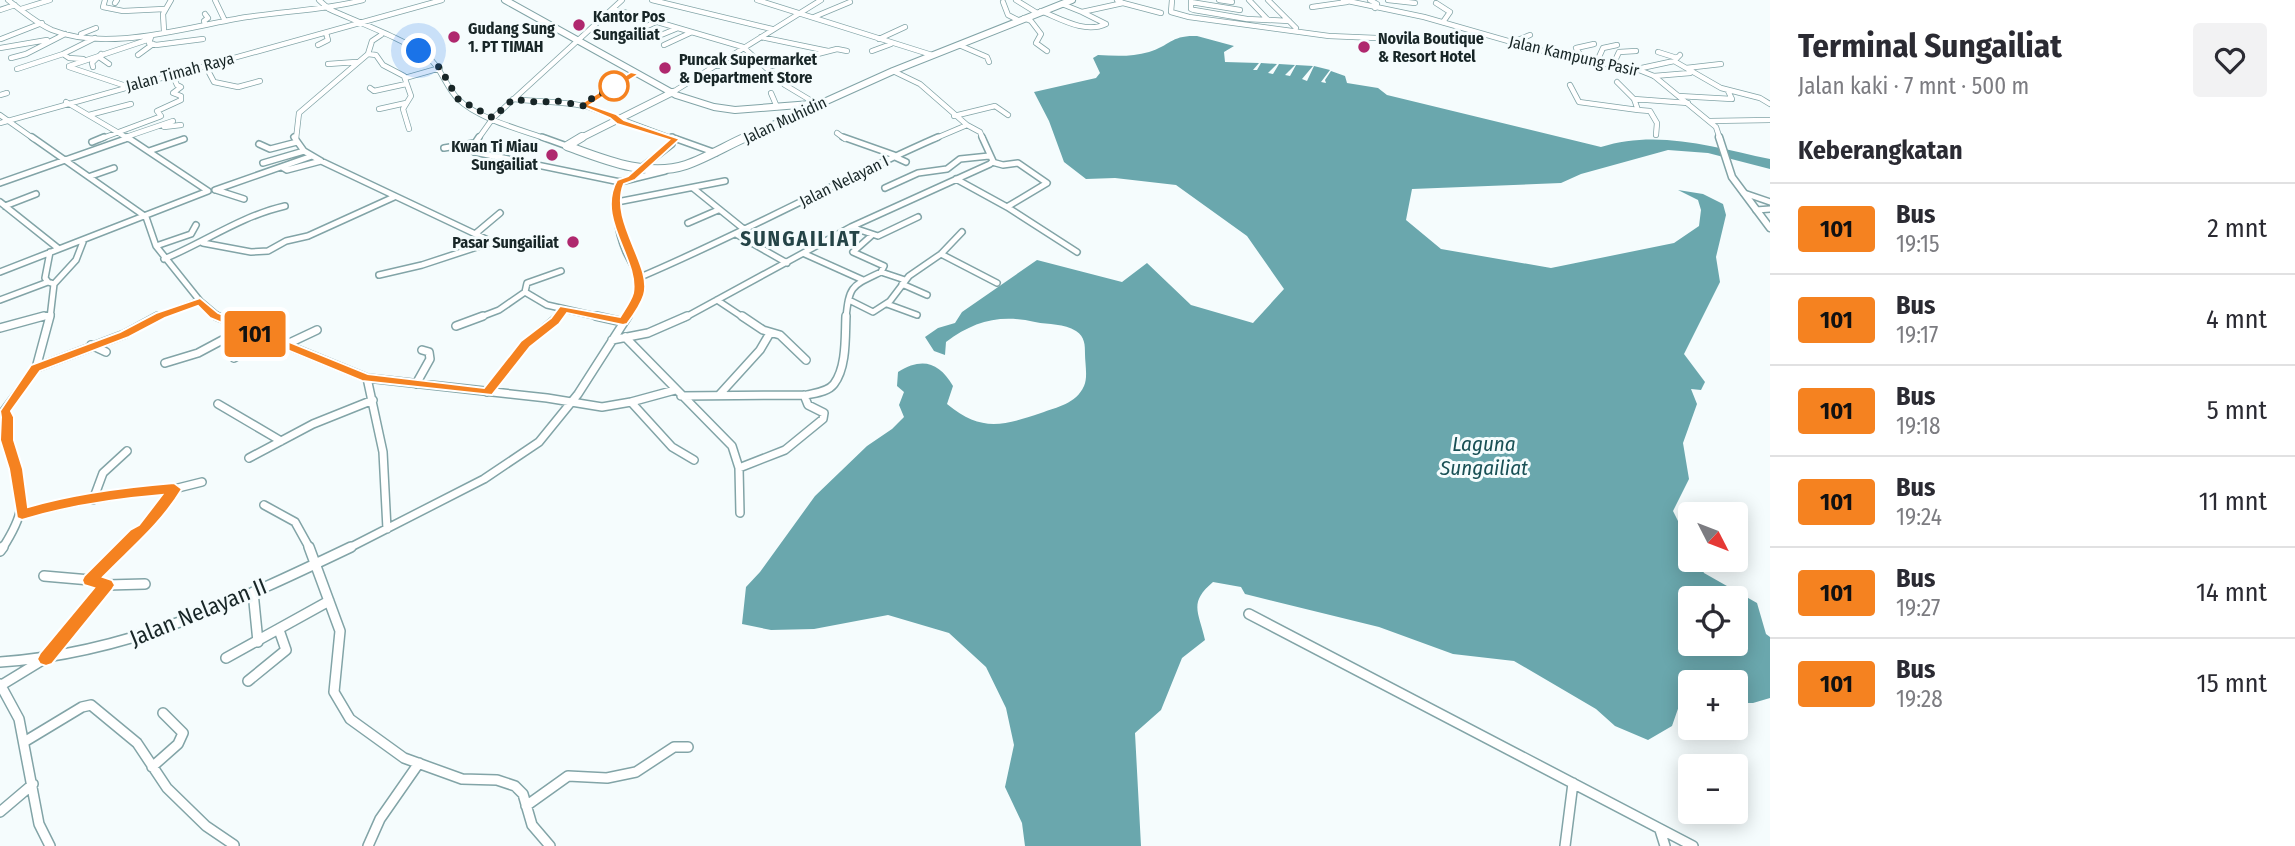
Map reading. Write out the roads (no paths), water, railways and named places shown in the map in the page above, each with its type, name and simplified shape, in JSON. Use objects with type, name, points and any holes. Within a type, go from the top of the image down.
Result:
[{"type":"highway","points":[[496,0],[673,94]]},
{"type":"highway","points":[[505,0],[673,94],[714,107],[735,110],[819,102]]},
{"type":"highway","name":"Jalan Muhidin","points":[[567,146],[642,168],[668,170],[717,153],[819,102],[1035,12],[1072,0]]},
{"type":"highway","points":[[567,146],[617,118],[673,94]]},
{"type":"highway","points":[[790,106],[801,112]]},
{"type":"street","points":[[0,6],[19,0]]},
{"type":"street","points":[[22,9],[50,0]]},
{"type":"street","points":[[105,0],[103,7],[112,11],[164,9]]},
{"type":"street","points":[[164,31],[164,9],[171,0]]},
{"type":"street","points":[[215,0],[222,21]]},
{"type":"street","points":[[318,0],[329,9],[424,54],[440,68],[374,91],[370,88]]},
{"type":"street","points":[[265,11],[329,9],[363,0]]},
{"type":"street","name":"Jalan Timah Raya","points":[[0,123],[66,102],[442,0]]},
{"type":"street","points":[[622,0],[493,118],[471,149],[474,152],[620,182],[668,170]]},
{"type":"street","points":[[652,0],[772,29]]},
{"type":"street","points":[[673,94],[743,47],[821,0]]},
{"type":"street","points":[[1017,0],[1035,12],[1086,28],[1106,26],[1062,4]]},
{"type":"street","points":[[1117,0],[1138,9],[1161,13]]},
{"type":"street","points":[[1172,0],[1170,10],[1173,13],[1278,30],[1377,38]]},
{"type":"street","points":[[1219,0],[1231,1],[1247,19]]},
{"type":"street","points":[[1249,0],[1278,30]]},
{"type":"street","points":[[1268,0],[1296,28]]},
{"type":"street","points":[[1370,0],[1378,5],[1375,8]]},
{"type":"street","points":[[1388,0],[1415,2],[1407,14]]},
{"type":"street","points":[[762,1],[932,55]]},
{"type":"street","points":[[1240,10],[1191,1],[1192,10],[1247,19],[1289,21]]},
{"type":"street","points":[[1312,7],[1345,1]]},
{"type":"street","name":"Jalan Kampung Pasir","points":[[1345,1],[1443,22],[1584,61],[1637,69],[1654,76],[1716,127],[1732,177],[1770,228]]},
{"type":"street","points":[[813,18],[850,2]]},
{"type":"street","points":[[1003,2],[1008,15],[1022,18],[1037,29],[1041,34],[1036,43],[1047,51]]},
{"type":"street","points":[[0,6],[11,3],[65,34],[98,37],[151,36]]},
{"type":"street","points":[[1062,19],[1123,3]]},
{"type":"street","points":[[1436,4],[1450,12],[1443,22]]},
{"type":"street","points":[[1254,5],[1272,5]]},
{"type":"street","points":[[613,9],[743,47],[790,89],[819,102]]},
{"type":"street","points":[[49,58],[58,60],[100,56],[117,52],[164,31],[281,10]]},
{"type":"street","points":[[205,14],[208,18],[205,23]]},
{"type":"street","points":[[638,30],[656,21]]},
{"type":"street","points":[[1,39],[43,23]]},
{"type":"street","points":[[78,36],[96,27]]},
{"type":"street","points":[[661,36],[678,27]]},
{"type":"street","points":[[879,39],[905,27]]},
{"type":"street","points":[[664,45],[692,32]]},
{"type":"street","points":[[318,45],[328,40],[326,33]]},
{"type":"street","points":[[0,48],[49,40],[65,34]]},
{"type":"street","points":[[379,275],[422,265],[489,243],[321,161],[304,151],[293,135],[299,113],[368,54],[372,41],[381,34]]},
{"type":"street","points":[[1513,42],[1530,35]]},
{"type":"street","points":[[151,36],[149,43],[153,44]]},
{"type":"street","points":[[761,36],[829,51]]},
{"type":"street","points":[[17,69],[63,54],[98,37]]},
{"type":"street","points":[[138,55],[153,44],[203,38]]},
{"type":"street","points":[[11,58],[37,50],[49,40]]},
{"type":"street","points":[[872,51],[896,44]]},
{"type":"street","points":[[1584,61],[1576,48],[1594,44]]},
{"type":"street","points":[[958,45],[987,57],[989,62]]},
{"type":"street","points":[[1601,64],[1600,57],[1604,48],[1617,46]]},
{"type":"street","points":[[767,67],[829,51],[847,51]]},
{"type":"street","points":[[1614,65],[1614,58],[1619,52],[1636,51]]},
{"type":"street","points":[[1658,52],[1677,58],[1688,70],[1728,91],[1756,96],[1770,104]]},
{"type":"street","points":[[63,54],[68,58]]},
{"type":"street","points":[[368,54],[379,56],[383,65],[405,81],[411,96],[403,109],[409,129]]},
{"type":"street","points":[[100,56],[109,64]]},
{"type":"street","points":[[93,67],[91,63],[100,56]]},
{"type":"street","points":[[681,57],[718,65]]},
{"type":"street","points":[[1637,69],[1677,58]]},
{"type":"street","points":[[83,59],[68,68],[127,86]]},
{"type":"street","points":[[711,63],[726,59]]},
{"type":"street","points":[[328,64],[356,62]]},
{"type":"street","points":[[1654,76],[1721,64]]},
{"type":"street","points":[[205,65],[214,82],[238,87],[260,81]]},
{"type":"street","name":"Jalan Muhidin","points":[[440,68],[458,99],[493,118],[567,146]]},
{"type":"street","points":[[152,69],[156,78]]},
{"type":"street","points":[[893,71],[920,84],[954,116],[980,132],[991,159]]},
{"type":"street","points":[[92,142],[160,117],[158,111],[181,100],[182,97],[173,93],[181,87],[177,85],[172,74]]},
{"type":"street","points":[[584,106],[584,103],[634,74]]},
{"type":"street","points":[[1617,82],[1634,99],[1638,110]]},
{"type":"street","points":[[1570,85],[1573,94],[1581,103],[1650,111],[1657,123],[1656,135]]},
{"type":"street","points":[[1679,96],[1732,99],[1728,91]]},
{"type":"street","points":[[0,95],[7,93]]},
{"type":"street","points":[[771,93],[777,107]]},
{"type":"street","points":[[513,99],[542,103],[552,100],[584,106],[617,118],[620,122],[717,153]]},
{"type":"street","points":[[1634,99],[1688,103]]},
{"type":"street","points":[[66,102],[212,191],[244,199]]},
{"type":"street","points":[[379,109],[407,103]]},
{"type":"street","points":[[89,115],[131,104]]},
{"type":"street","points":[[954,116],[995,106],[1008,115]]},
{"type":"street","points":[[0,115],[91,176],[146,217],[156,246],[164,259],[214,316],[283,346],[372,378],[570,401],[603,408],[678,393],[816,393],[832,387],[843,359],[848,294],[863,280],[884,268],[881,264],[853,252],[871,236]]},
{"type":"street","points":[[1710,121],[1770,120]]},
{"type":"street","points":[[0,183],[173,121]]},
{"type":"street","points":[[149,129],[181,125]]},
{"type":"street","name":"Jalan Nelayan I","points":[[638,278],[745,230],[894,156],[967,125]]},
{"type":"street","points":[[838,133],[846,139],[906,162]]},
{"type":"street","points":[[631,178],[672,144],[674,138]]},
{"type":"street","points":[[149,152],[184,139]]},
{"type":"street","points":[[258,144],[267,149],[297,142]]},
{"type":"street","points":[[444,148],[474,144]]},
{"type":"street","points":[[263,163],[304,151]]},
{"type":"street","points":[[0,272],[312,156]]},
{"type":"street","points":[[885,188],[918,173],[947,169],[960,159],[991,159],[1003,165],[1019,163],[1047,183],[1007,206]]},
{"type":"street","points":[[612,340],[668,326],[851,227],[956,179],[991,159]]},
{"type":"street","points":[[282,167],[287,170],[321,161]]},
{"type":"street","points":[[91,176],[114,168]]},
{"type":"street","points":[[956,179],[1007,206],[1077,252]]},
{"type":"street","points":[[617,202],[725,181]]},
{"type":"street","points":[[620,182],[616,191],[620,230],[638,278]]},
{"type":"street","points":[[692,188],[745,230]]},
{"type":"street","points":[[1744,193],[1770,202]]},
{"type":"street","points":[[2,204],[36,194]]},
{"type":"street","points":[[203,243],[251,252],[268,251],[286,241],[308,236],[394,197]]},
{"type":"street","points":[[2,204],[59,249]]},
{"type":"street","points":[[164,259],[203,243],[216,232],[256,214],[285,206]]},
{"type":"street","points":[[1756,210],[1770,209]]},
{"type":"street","points":[[688,223],[718,210]]},
{"type":"street","points":[[475,234],[500,214]]},
{"type":"street","points":[[851,227],[871,236],[878,236],[918,217]]},
{"type":"street","points":[[156,246],[191,234],[196,225]]},
{"type":"street","points":[[849,300],[871,312],[887,304],[904,282],[941,254],[962,232]]},
{"type":"street","points":[[736,234],[787,264]]},
{"type":"street","points":[[0,300],[51,283],[76,260],[83,242]]},
{"type":"street","points":[[50,252],[44,278],[51,283]]},
{"type":"street","points":[[805,254],[863,280]]},
{"type":"street","points":[[941,254],[997,283]]},
{"type":"street","points":[[456,326],[499,310],[525,292],[527,283],[561,271]]},
{"type":"street","points":[[881,272],[927,295]]},
{"type":"street","name":"Jalan Nelayan II","points":[[0,662],[45,659],[110,646],[159,631],[253,593],[391,527],[527,452],[548,433],[612,340],[639,295],[638,278]]},
{"type":"street","points":[[0,551],[22,514],[16,469],[7,440],[8,417],[4,411],[36,368],[51,314],[51,283]]},
{"type":"street","points":[[525,292],[537,301],[623,322]]},
{"type":"street","points":[[717,300],[770,333],[779,334],[806,360]]},
{"type":"street","points":[[36,368],[125,334],[160,315],[200,301]]},
{"type":"street","points":[[887,304],[917,315]]},
{"type":"street","points":[[487,392],[526,344],[555,321],[564,309]]},
{"type":"street","points":[[0,328],[51,314]]},
{"type":"street","points":[[165,363],[198,353],[243,329]]},
{"type":"street","points":[[283,346],[317,330]]},
{"type":"street","points":[[720,394],[749,363],[770,333]]},
{"type":"street","points":[[625,337],[732,446],[740,468],[740,513]]},
{"type":"street","points":[[234,358],[266,339]]},
{"type":"street","points":[[91,345],[106,352]]},
{"type":"street","points":[[416,384],[430,359],[429,352],[422,350]]},
{"type":"street","points":[[372,378],[371,390],[391,527]]},
{"type":"street","points":[[359,405],[371,390]]},
{"type":"street","points":[[740,468],[785,450],[823,419],[824,413],[808,405],[805,395]]},
{"type":"street","points":[[249,458],[373,400]]},
{"type":"street","points":[[631,402],[671,447],[694,460]]},
{"type":"street","points":[[218,404],[281,441]]},
{"type":"street","points":[[93,500],[103,473],[127,451]]},
{"type":"street","points":[[22,514],[58,504],[93,500],[136,490],[174,489],[202,482]]},
{"type":"street","points":[[90,580],[135,534],[144,530],[174,489]]},
{"type":"street","points":[[264,505],[295,522],[303,533],[316,563],[341,635],[334,692],[350,719],[404,758],[462,779],[507,782],[523,794],[532,825],[550,846]]},
{"type":"street","points":[[44,576],[90,580],[107,585],[145,584]]},
{"type":"street","points":[[50,846],[38,824],[19,719],[0,685],[45,659],[107,585]]},
{"type":"street","points":[[253,593],[258,642]]},
{"type":"street","points":[[226,658],[329,601]]},
{"type":"street","points":[[1248,614],[1693,846]]},
{"type":"street","points":[[248,681],[286,650],[279,630]]},
{"type":"street","points":[[24,742],[91,705],[138,743],[167,788],[206,826],[234,845]]},
{"type":"street","points":[[152,767],[178,744],[183,733],[163,713]]},
{"type":"street","points":[[526,806],[568,776],[602,778],[636,772],[674,747],[688,747]]},
{"type":"street","points":[[368,846],[380,819],[419,763]]},
{"type":"street","points":[[1565,846],[1573,783]]},
{"type":"street","points":[[0,812],[33,785]]},
{"type":"street","points":[[1660,830],[1665,846]]},
{"type":"water","name":"Laguna Sungailiat","points":[[1197,36],[1234,46],[1224,52],[1225,62],[1259,63],[1253,70],[1257,70],[1261,63],[1277,64],[1268,73],[1273,74],[1279,64],[1295,65],[1285,75],[1290,76],[1296,65],[1313,66],[1302,79],[1307,81],[1314,66],[1330,70],[1321,82],[1326,83],[1331,71],[1345,76],[1347,83],[1378,88],[1387,95],[1601,147],[1622,142],[1664,140],[1707,145],[1770,159],[1770,169],[1708,153],[1668,150],[1581,174],[1561,183],[1412,189],[1406,220],[1441,249],[1551,268],[1674,243],[1699,226],[1701,210],[1698,200],[1678,190],[1703,194],[1723,204],[1726,215],[1716,257],[1720,282],[1684,354],[1705,382],[1701,390],[1691,389],[1697,404],[1683,443],[1689,479],[1673,511],[1678,521],[1678,572],[1704,572],[1727,586],[1678,586],[1678,656],[1748,656],[1748,598],[1757,603],[1766,634],[1770,637],[1770,698],[1748,703],[1748,670],[1678,670],[1678,709],[1672,726],[1648,740],[1615,726],[1596,709],[1514,661],[1453,654],[1379,627],[1245,594],[1241,587],[1213,582],[1200,596],[1197,608],[1205,640],[1182,658],[1161,710],[1135,733],[1141,846],[1025,846],[1022,823],[1005,787],[1014,745],[1006,708],[986,667],[949,633],[888,615],[814,629],[771,630],[742,624],[746,587],[815,496],[867,446],[904,417],[899,405],[904,392],[897,386],[898,372],[915,364],[936,367],[953,386],[947,404],[981,423],[1015,421],[1060,407],[1081,392],[1086,379],[1085,344],[1079,333],[1071,328],[1022,320],[988,321],[967,329],[946,342],[945,355],[934,351],[925,337],[938,328],[955,323],[962,312],[1037,260],[1122,282],[1147,263],[1191,305],[1253,323],[1284,289],[1247,236],[1176,185],[1115,178],[1086,179],[1064,162],[1049,121],[1034,92],[1096,78],[1100,73],[1093,58],[1098,55],[1143,54],[1176,39]]},
{"type":"place","name":"Kantor Pos Sungailiat","points":[[579,25]]},
{"type":"place","name":"Gudang Sung 1. PT TIMAH","points":[[454,37]]},
{"type":"place","name":"Novila Boutique & Resort Hotel","points":[[1364,47]]},
{"type":"place","name":"Puncak Supermarket & Department Store","points":[[665,68]]},
{"type":"place","name":"Kwan Ti Miau Sungailiat","points":[[552,155]]},
{"type":"place","name":"Pasar Sungailiat","points":[[573,242]]},
{"type":"district","name":"SUNGAILIAT","points":[[801,239]]}]
